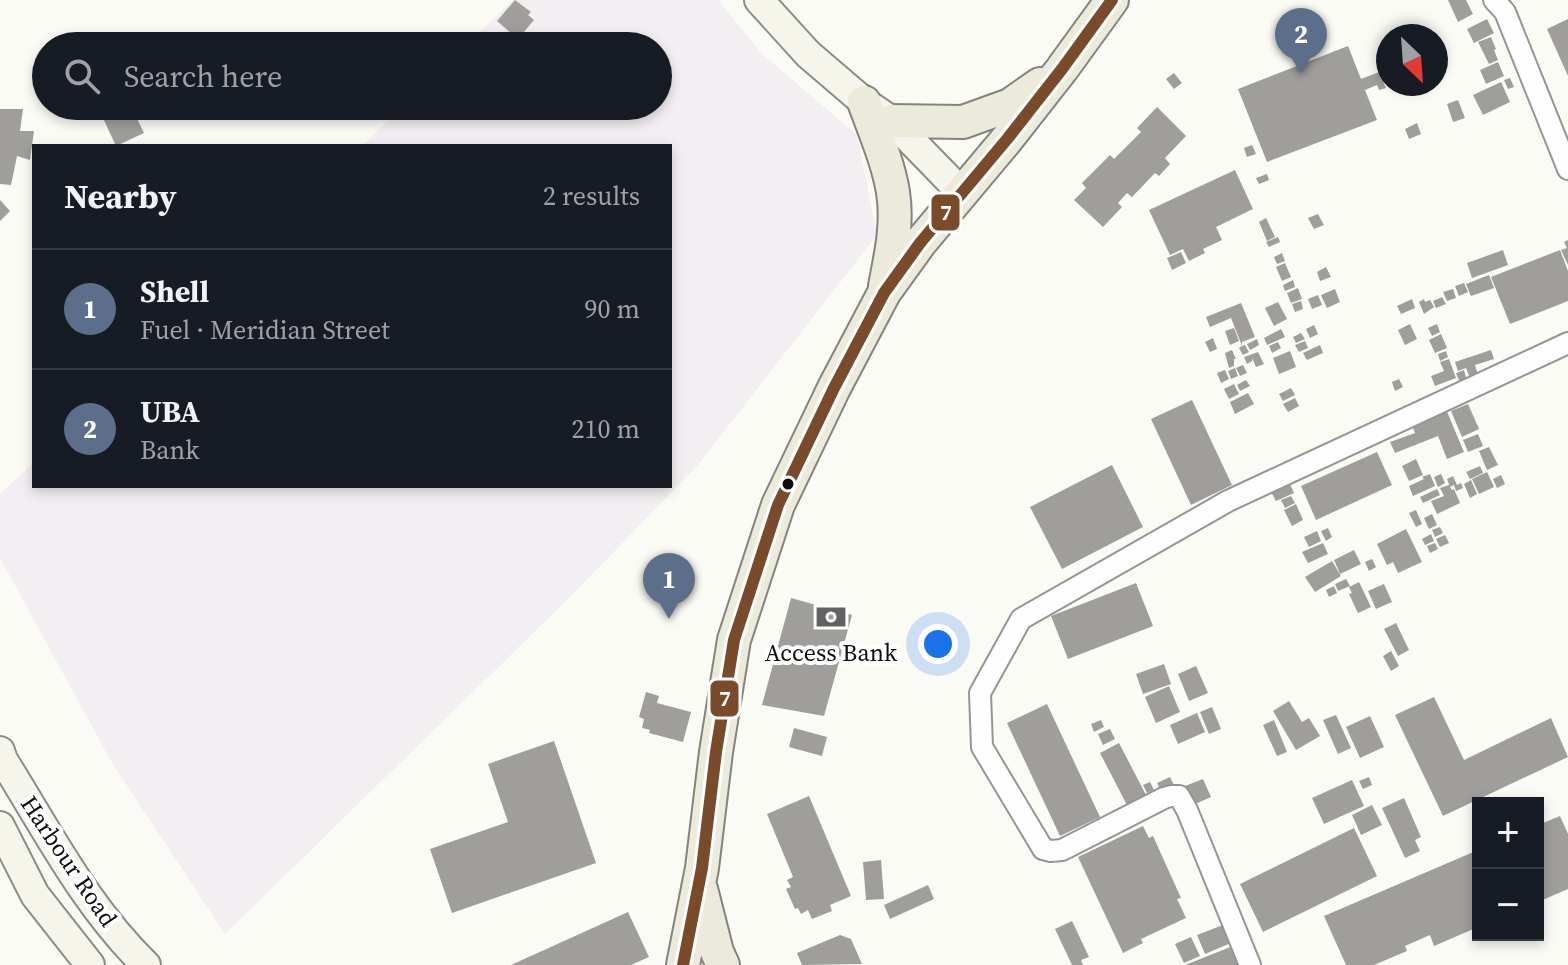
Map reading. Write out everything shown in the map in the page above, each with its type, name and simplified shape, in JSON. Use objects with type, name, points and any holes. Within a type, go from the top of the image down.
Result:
[{"type":"main road","points":[[759,0],[808,54],[864,102],[892,121],[962,193]]},
{"type":"main road","points":[[683,965],[699,882],[734,640],[778,505],[884,293],[920,243],[1062,69],[1112,0]]},
{"type":"main road","points":[[892,121],[963,122],[1010,105],[1062,69]]},
{"type":"main road","points":[[864,102],[893,192],[893,243],[884,293]]},
{"type":"main road","name":"Harbour Road","points":[[0,751],[88,897],[140,960]]},
{"type":"main road","name":"Harbour Road","points":[[0,826],[35,895],[84,963]]},
{"type":"main road","points":[[699,882],[723,965]]},
{"type":"main road","points":[[84,963],[140,960]]},
{"type":"street","points":[[1494,0],[1505,12],[1568,169]]},
{"type":"street","points":[[1250,965],[1179,796],[1164,798],[1062,850],[1043,849],[982,747],[980,693],[1021,619],[1228,501],[1568,343]]},
{"type":"shaded area","points":[[513,0],[718,0],[762,54],[857,135],[877,235],[698,465],[569,598],[225,934],[112,763],[0,558],[0,494],[32,464],[32,488],[672,488],[672,144],[364,144],[389,120],[672,120],[672,32],[480,32]]},
{"type":"building","points":[[515,0],[531,12],[528,15],[534,20],[524,32],[510,32],[497,21]]},
{"type":"building","points":[[1448,0],[1466,0],[1473,14],[1458,22]]},
{"type":"building","points":[[1487,19],[1494,33],[1474,43],[1467,29]]},
{"type":"building","points":[[1568,19],[1568,76],[1547,29]]},
{"type":"building","points":[[1491,37],[1498,60],[1489,64],[1478,42]]},
{"type":"building","points":[[1348,46],[1361,79],[1376,73],[1376,85],[1365,90],[1377,120],[1267,162],[1238,89]]},
{"type":"building","points":[[1498,62],[1504,76],[1486,84],[1480,70]]},
{"type":"building","points":[[1174,73],[1182,83],[1174,89],[1166,79]]},
{"type":"building","points":[[1510,78],[1514,87],[1508,89],[1504,80]]},
{"type":"building","points":[[1501,82],[1510,102],[1483,115],[1473,95]]},
{"type":"building","points":[[1458,100],[1465,118],[1453,122],[1447,104]]},
{"type":"building","points":[[1157,107],[1186,136],[1165,158],[1170,164],[1159,176],[1155,173],[1132,197],[1127,193],[1118,203],[1122,207],[1103,227],[1074,200],[1086,188],[1082,183],[1110,155],[1114,159],[1141,132],[1137,128]]},
{"type":"building","points":[[0,109],[23,109],[20,131],[34,131],[30,160],[17,156],[11,185],[0,184]]},
{"type":"building","points":[[104,120],[138,120],[144,133],[115,144]]},
{"type":"building","points":[[1417,123],[1421,134],[1409,139],[1405,129]]},
{"type":"building","points":[[1252,145],[1256,154],[1247,157],[1244,148]]},
{"type":"building","points":[[1235,170],[1253,209],[1216,227],[1222,240],[1203,249],[1205,253],[1189,261],[1183,249],[1170,255],[1149,210]]},
{"type":"building","points":[[1267,174],[1269,180],[1259,184],[1256,178]]},
{"type":"building","points":[[0,200],[10,211],[0,221]]},
{"type":"building","points":[[1318,214],[1324,225],[1314,229],[1308,218]]},
{"type":"building","points":[[1266,218],[1275,237],[1267,241],[1259,222]]},
{"type":"building","points":[[1278,237],[1280,242],[1269,247],[1266,242]]},
{"type":"building","points":[[1568,240],[1568,265],[1561,250],[1567,248],[1564,242]]},
{"type":"building","points":[[1503,250],[1508,265],[1472,278],[1467,263]]},
{"type":"building","points":[[1560,250],[1568,271],[1568,301],[1510,324],[1491,277]]},
{"type":"building","points":[[1181,252],[1186,263],[1172,270],[1167,258]]},
{"type":"building","points":[[1282,253],[1285,261],[1277,264],[1274,257]]},
{"type":"building","points":[[1285,263],[1291,277],[1282,281],[1276,267]]},
{"type":"building","points":[[1326,267],[1331,277],[1320,281],[1317,272]]},
{"type":"building","points":[[1489,275],[1494,288],[1471,296],[1466,284]]},
{"type":"building","points":[[1293,280],[1295,287],[1285,291],[1283,285]]},
{"type":"building","points":[[1464,283],[1468,292],[1459,296],[1455,286]]},
{"type":"building","points":[[1298,288],[1302,299],[1291,303],[1287,293]]},
{"type":"building","points":[[1335,289],[1340,302],[1327,308],[1321,295]]},
{"type":"building","points":[[1453,289],[1456,298],[1447,301],[1443,292]]},
{"type":"building","points":[[1318,295],[1322,305],[1312,309],[1308,299]]},
{"type":"building","points":[[1442,297],[1446,304],[1436,308],[1433,301]]},
{"type":"building","points":[[1412,299],[1415,308],[1401,314],[1397,306]]},
{"type":"building","points":[[1424,299],[1425,302],[1430,300],[1434,307],[1424,314],[1419,302]]},
{"type":"building","points":[[1301,301],[1303,309],[1295,312],[1292,304]]},
{"type":"building","points":[[1278,302],[1287,319],[1274,326],[1265,308]]},
{"type":"building","points":[[1241,303],[1255,337],[1242,342],[1242,346],[1231,318],[1210,327],[1206,317]]},
{"type":"building","points":[[1410,324],[1417,339],[1405,345],[1398,330]]},
{"type":"building","points":[[1437,324],[1440,332],[1432,336],[1428,328]]},
{"type":"building","points":[[1314,325],[1318,334],[1310,338],[1306,329]]},
{"type":"building","points":[[1234,328],[1239,341],[1230,345],[1225,331]]},
{"type":"building","points":[[1281,329],[1285,337],[1267,345],[1264,338]]},
{"type":"building","points":[[1301,333],[1305,339],[1296,343],[1293,337]]},
{"type":"building","points":[[1441,334],[1447,348],[1435,353],[1429,340]]},
{"type":"building","points":[[1213,338],[1217,349],[1210,352],[1205,342]]},
{"type":"building","points":[[1257,339],[1259,345],[1250,350],[1247,344]]},
{"type":"building","points":[[1305,341],[1308,348],[1299,352],[1295,345]]},
{"type":"building","points":[[1278,342],[1281,348],[1272,353],[1269,346]]},
{"type":"building","points":[[1245,345],[1249,352],[1243,355],[1239,348]]},
{"type":"building","points":[[1320,345],[1323,353],[1307,360],[1303,353]]},
{"type":"building","points":[[1232,350],[1236,359],[1234,366],[1229,368],[1225,353]]},
{"type":"building","points":[[1491,350],[1494,359],[1475,365],[1478,375],[1470,378],[1466,368],[1458,371],[1455,362]]},
{"type":"building","points":[[1290,351],[1296,367],[1279,374],[1273,358]]},
{"type":"building","points":[[1446,351],[1448,357],[1440,361],[1438,354]]},
{"type":"building","points":[[1258,352],[1264,364],[1256,367],[1252,358],[1247,364],[1244,357]]},
{"type":"building","points":[[1449,359],[1456,378],[1435,386],[1431,376],[1444,371],[1440,362]]},
{"type":"building","points":[[1243,365],[1247,373],[1240,376],[1236,368]]},
{"type":"building","points":[[1235,368],[1238,376],[1231,379],[1228,371]]},
{"type":"building","points":[[1225,370],[1229,379],[1221,383],[1217,373]]},
{"type":"building","points":[[1464,370],[1467,381],[1460,383],[1456,373]]},
{"type":"building","points":[[1399,379],[1403,387],[1395,391],[1392,382]]},
{"type":"building","points":[[1246,380],[1250,386],[1240,391],[1237,385]]},
{"type":"building","points":[[1234,384],[1239,394],[1229,399],[1224,389]]},
{"type":"building","points":[[1291,388],[1295,395],[1283,401],[1279,394]]},
{"type":"building","points":[[1248,393],[1254,404],[1235,414],[1230,402]]},
{"type":"building","points":[[1295,398],[1299,406],[1288,412],[1283,404]]},
{"type":"building","points":[[1192,400],[1232,485],[1191,505],[1151,419]]},
{"type":"building","points":[[1468,404],[1479,429],[1462,437],[1451,411]]},
{"type":"building","points":[[1445,407],[1464,452],[1447,459],[1438,436],[1395,453],[1390,442],[1415,433],[1410,421]]},
{"type":"building","points":[[1478,434],[1483,446],[1468,452],[1463,440]]},
{"type":"building","points":[[1489,447],[1498,465],[1487,470],[1479,451]]},
{"type":"building","points":[[1377,452],[1392,485],[1316,520],[1301,486]]},
{"type":"building","points":[[1416,459],[1423,475],[1409,481],[1402,466]]},
{"type":"building","points":[[1112,465],[1143,527],[1062,569],[1030,507]]},
{"type":"building","points":[[1480,466],[1483,473],[1470,479],[1466,472]]},
{"type":"building","points":[[1487,472],[1494,487],[1479,494],[1472,479]]},
{"type":"building","points":[[1430,474],[1435,486],[1413,496],[1409,486]]},
{"type":"building","points":[[1441,474],[1445,483],[1438,487],[1434,477]]},
{"type":"building","points":[[1501,475],[1505,484],[1497,488],[1493,479]]},
{"type":"building","points":[[1453,476],[1457,485],[1461,483],[1463,488],[1456,491],[1454,485],[1450,487],[1447,479]]},
{"type":"building","points":[[1471,480],[1477,494],[1470,498],[1464,484]]},
{"type":"building","points":[[1289,482],[1294,493],[1276,501],[1269,488]]},
{"type":"building","points":[[1449,485],[1460,503],[1437,514],[1431,501],[1444,496],[1440,488]]},
{"type":"building","points":[[1437,489],[1440,495],[1423,503],[1420,497]]},
{"type":"building","points":[[1291,496],[1295,503],[1285,508],[1281,500]]},
{"type":"building","points":[[1296,504],[1303,520],[1292,526],[1284,510]]},
{"type":"building","points":[[1416,510],[1422,524],[1416,527],[1409,513]]},
{"type":"building","points":[[1432,514],[1437,525],[1429,529],[1424,518]]},
{"type":"building","points":[[1440,527],[1443,533],[1435,537],[1432,530]]},
{"type":"building","points":[[1328,528],[1332,537],[1326,541],[1321,531]]},
{"type":"building","points":[[1406,529],[1422,562],[1398,573],[1393,562],[1387,565],[1377,544]]},
{"type":"building","points":[[1317,531],[1321,541],[1309,547],[1304,537]]},
{"type":"building","points":[[1431,534],[1434,541],[1425,545],[1422,539]]},
{"type":"building","points":[[1445,535],[1449,543],[1440,547],[1436,539]]},
{"type":"building","points":[[1323,543],[1328,554],[1308,563],[1302,552]]},
{"type":"building","points":[[1435,543],[1438,549],[1430,553],[1427,546]]},
{"type":"building","points":[[1354,550],[1361,564],[1340,574],[1334,560]]},
{"type":"building","points":[[1372,559],[1376,567],[1369,571],[1365,562]]},
{"type":"building","points":[[1332,561],[1341,576],[1315,592],[1305,577]]},
{"type":"building","points":[[1346,579],[1350,586],[1338,591],[1335,584]]},
{"type":"building","points":[[1359,582],[1371,607],[1358,613],[1349,587]]},
{"type":"building","points":[[1136,583],[1153,626],[1068,659],[1051,616]]},
{"type":"building","points":[[1384,584],[1392,602],[1376,609],[1368,591]]},
{"type":"building","points":[[1334,586],[1337,593],[1329,597],[1326,590]]},
{"type":"building","points":[[791,598],[852,615],[824,716],[762,705]]},
{"type":"building","points":[[1396,623],[1409,650],[1398,656],[1384,629]]},
{"type":"building","points":[[1391,651],[1399,666],[1391,671],[1383,656]]},
{"type":"building","points":[[1164,664],[1171,684],[1143,694],[1136,674]]},
{"type":"building","points":[[1196,666],[1208,693],[1189,701],[1178,674]]},
{"type":"building","points":[[1169,686],[1180,712],[1156,723],[1145,697]]},
{"type":"building","points":[[646,692],[659,696],[657,703],[691,712],[683,742],[649,733],[650,730],[642,728],[644,719],[639,717]]},
{"type":"building","points":[[1434,697],[1464,760],[1551,718],[1568,757],[1483,797],[1472,797],[1472,802],[1443,816],[1395,715]]},
{"type":"building","points":[[1289,701],[1302,722],[1309,718],[1320,736],[1296,750],[1273,711]]},
{"type":"building","points":[[1047,704],[1100,817],[1060,836],[1007,723]]},
{"type":"building","points":[[1212,707],[1221,729],[1209,734],[1200,712]]},
{"type":"building","points":[[1197,713],[1205,732],[1178,744],[1170,725]]},
{"type":"building","points":[[1336,715],[1351,748],[1338,754],[1323,720]]},
{"type":"building","points":[[1370,716],[1384,747],[1360,758],[1346,727]]},
{"type":"building","points":[[1101,720],[1104,727],[1094,732],[1091,724]]},
{"type":"building","points":[[1274,720],[1287,752],[1277,756],[1263,725]]},
{"type":"building","points":[[794,728],[827,737],[822,756],[789,747]]},
{"type":"building","points":[[1110,729],[1115,739],[1103,745],[1098,734]]},
{"type":"building","points":[[554,741],[596,863],[452,913],[430,849],[508,822],[488,764]]},
{"type":"building","points":[[1119,743],[1146,795],[1127,805],[1100,753]]},
{"type":"building","points":[[1170,777],[1175,787],[1162,793],[1157,783]]},
{"type":"building","points":[[1369,777],[1372,785],[1363,789],[1359,781]]},
{"type":"building","points":[[1203,779],[1211,797],[1193,805],[1185,786]]},
{"type":"building","points":[[1352,780],[1364,806],[1324,824],[1312,798]]},
{"type":"building","points":[[1150,782],[1154,790],[1147,793],[1143,785]]},
{"type":"building","points":[[809,796],[851,896],[830,905],[832,911],[812,919],[808,910],[801,914],[798,908],[795,909],[786,889],[791,887],[787,880],[793,877],[767,814]]},
{"type":"building","points":[[1404,798],[1421,837],[1415,840],[1420,851],[1405,858],[1382,808]]},
{"type":"building","points":[[1372,805],[1382,825],[1361,835],[1352,815]]},
{"type":"building","points":[[1560,816],[1568,834],[1568,889],[1544,899],[1544,869],[1544,823]]},
{"type":"building","points":[[1143,826],[1149,838],[1153,836],[1181,898],[1177,899],[1186,918],[1141,939],[1143,943],[1123,953],[1078,857]]},
{"type":"building","points":[[1354,828],[1377,876],[1263,932],[1240,884]]},
{"type":"building","points":[[1472,853],[1472,930],[1434,946],[1430,935],[1405,946],[1407,951],[1374,965],[1346,965],[1324,916]]},
{"type":"building","points":[[881,860],[884,899],[866,900],[863,862]]},
{"type":"building","points":[[928,885],[934,899],[890,919],[884,905]]},
{"type":"building","points":[[628,912],[649,957],[631,965],[511,965]]},
{"type":"building","points":[[1072,921],[1089,957],[1081,960],[1083,965],[1072,965],[1055,929]]},
{"type":"building","points":[[1223,925],[1231,943],[1205,954],[1197,935]]},
{"type":"building","points":[[840,935],[851,939],[862,964],[802,965],[797,953]]},
{"type":"building","points":[[1191,937],[1200,956],[1184,963],[1175,944]]},
{"type":"building","points":[[1233,946],[1240,965],[1185,965]]},
{"type":"transit line","name":"7","points":[[683,965],[702,868],[734,640],[778,505],[884,293],[920,243],[1062,69],[1112,0]]},
{"type":"place","name":"UBA","points":[[1301,74]]},
{"type":"place","name":"Access Bank","points":[[831,617]]},
{"type":"place","name":"Shell","points":[[669,619]]}]
